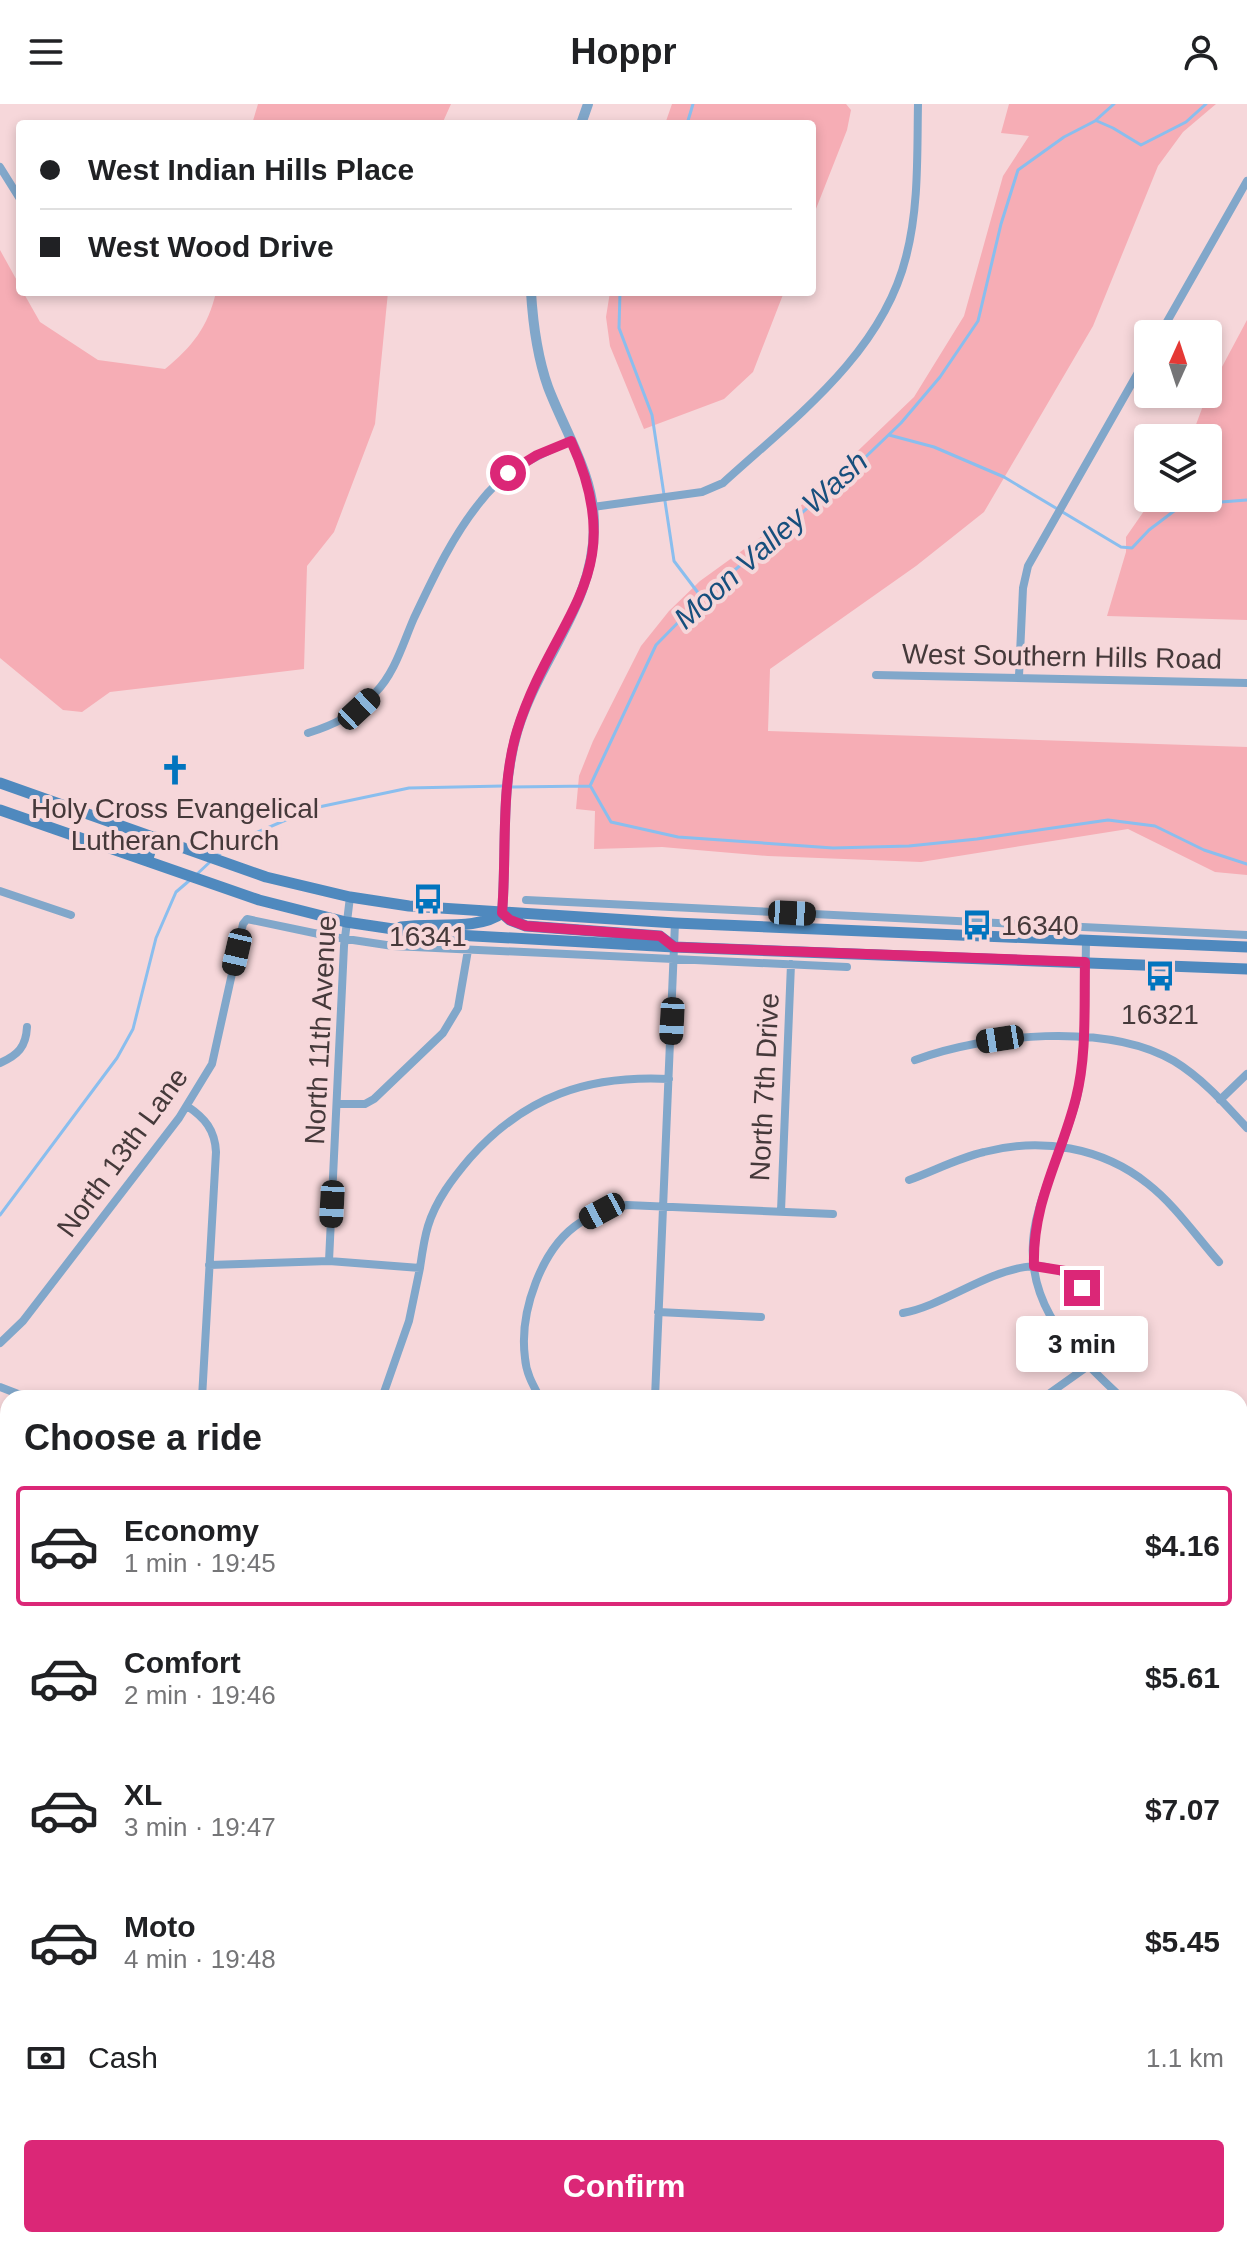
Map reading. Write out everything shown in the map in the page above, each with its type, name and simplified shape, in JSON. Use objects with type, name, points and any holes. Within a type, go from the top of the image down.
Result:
[{"type":"main road","points":[[1,787],[266,877],[350,897],[427,908],[675,923],[1247,947]]},
{"type":"main road","points":[[0,810],[259,900],[388,929],[674,953],[1037,959],[1247,969]]},
{"type":"main road","points":[[147,861],[155,837]]},
{"type":"main road","points":[[388,929],[423,923],[487,922],[502,913]]},
{"type":"main road","points":[[502,913],[526,926],[660,936],[674,953]]},
{"type":"main road","points":[[1037,959],[1038,938]]},
{"type":"street","points":[[593,507],[702,492],[723,483],[837,376],[858,352],[891,301],[906,258],[916,200],[918,104]]},
{"type":"street","points":[[0,167],[16,193]]},
{"type":"street","points":[[1168,320],[1247,181]]},
{"type":"street","points":[[502,913],[511,762],[517,733],[539,678],[582,596],[593,551],[593,507],[584,470],[548,386],[539,356],[532,296]]},
{"type":"street","points":[[1019,676],[1023,588],[1028,566],[1134,380]]},
{"type":"street","points":[[308,733],[344,719],[377,692],[396,661],[433,578],[482,499],[508,473],[537,455],[571,441]]},
{"type":"street","name":"West Southern Hills Road","points":[[876,675],[1247,683]]},
{"type":"street","points":[[0,891],[71,915]]},
{"type":"street","name":"North 11th Avenue","points":[[329,1261],[345,939],[350,897]]},
{"type":"street","points":[[526,900],[1247,935]]},
{"type":"street","points":[[576,902],[576,917]]},
{"type":"street","name":"North 13th Lane","points":[[0,1343],[23,1321],[187,1106],[212,1064],[243,924],[247,919],[345,939]]},
{"type":"street","points":[[655,1390],[675,923]]},
{"type":"street","points":[[1038,924],[1038,938]]},
{"type":"street","points":[[345,939],[393,946],[468,950],[674,953],[847,967]]},
{"type":"street","points":[[1086,941],[1083,1039],[1077,1094],[1036,1220],[1034,1266],[1042,1299],[1056,1329],[1114,1390]]},
{"type":"street","points":[[337,1104],[365,1104],[374,1099],[443,1033],[458,1008],[468,950]]},
{"type":"street","name":"North 7th Drive","points":[[781,1211],[791,964]]},
{"type":"street","points":[[0,1063],[17,1055],[26,1040],[27,1027]]},
{"type":"street","points":[[915,1060],[969,1044],[1000,1039],[1125,1042],[1158,1053],[1196,1076],[1247,1128]]},
{"type":"street","points":[[1220,1100],[1247,1074]]},
{"type":"street","points":[[385,1390],[409,1321],[429,1224],[447,1186],[484,1142],[528,1108],[558,1093],[632,1077],[669,1079]]},
{"type":"street","points":[[187,1106],[202,1118],[215,1140],[202,1390]]},
{"type":"street","points":[[909,1180],[987,1151],[1023,1146],[1060,1147],[1102,1157],[1150,1185],[1219,1262]]},
{"type":"street","points":[[536,1390],[525,1361],[527,1314],[545,1264],[560,1242],[579,1223],[602,1211],[627,1205],[833,1214]]},
{"type":"street","points":[[209,1265],[329,1261],[420,1268]]},
{"type":"street","points":[[903,1313],[924,1309],[1007,1270],[1034,1266],[1065,1271],[1082,1288]]},
{"type":"street","points":[[658,1312],[761,1317]]},
{"type":"street","points":[[1054,1390],[1088,1366]]},
{"type":"shaded area","points":[[258,104],[451,104],[444,120],[253,120]]},
{"type":"shaded area","points":[[672,104],[846,104],[851,110],[847,130],[816,209],[816,120],[666,120]]},
{"type":"shaded area","points":[[1009,104],[1216,104],[1183,132],[1158,166],[1093,326],[984,512],[916,566],[770,669],[768,731],[1247,747],[1247,875],[1215,872],[1128,829],[921,862],[768,856],[662,847],[594,849],[595,811],[576,809],[579,776],[593,741],[641,646],[669,611],[700,581],[790,516],[914,397],[964,316],[1003,176],[1029,136],[1001,133]]},
{"type":"shaded area","points":[[0,250],[16,279],[16,296],[25,296],[40,322],[98,360],[165,369],[198,335],[215,296],[388,296],[375,424],[334,532],[307,566],[304,669],[110,692],[82,712],[63,710],[0,658]]},
{"type":"shaded area","points":[[609,296],[782,296],[753,372],[724,399],[644,429],[610,346],[606,317]]},
{"type":"shaded area","points":[[1247,320],[1247,620],[1107,616],[1126,552],[1126,537],[1143,512],[1222,512],[1222,424],[1196,424],[1202,408],[1222,408],[1222,367]]},
{"type":"waterway","points":[[688,120],[693,104]]},
{"type":"waterway","name":"Moon Valley Wash","points":[[511,787],[590,786],[656,645],[702,598],[852,470],[901,423],[940,377],[978,321],[1001,224],[1018,170],[1064,137],[1095,121],[1114,104]]},
{"type":"waterway","name":"Moon Valley Wash","points":[[1097,121],[1141,145],[1186,122],[1206,104]]},
{"type":"waterway","points":[[620,296],[619,328],[652,415],[674,561],[702,598]]},
{"type":"waterway","points":[[889,435],[934,447],[1004,477],[1121,547],[1132,548],[1149,530],[1182,505],[1247,500]]},
{"type":"waterway","name":"Moon Valley Wash","points":[[217,856],[232,843],[314,808],[409,788],[503,786]]},
{"type":"waterway","points":[[591,787],[611,822],[678,837],[833,848],[909,846],[1108,820],[1155,826],[1204,850],[1247,864]]},
{"type":"waterway","name":"Moon Valley Wash","points":[[196,875],[211,861]]},
{"type":"waterway","name":"Moon Valley Wash","points":[[0,1215],[117,1058],[133,1029],[156,938],[176,892],[190,880]]},
{"type":"place","name":"Holy Cross Evangelical Lutheran Church","points":[[175,770]]},
{"type":"place","name":"16341","points":[[428,899]]},
{"type":"place","name":"16340","points":[[977,925]]},
{"type":"place","name":"16321","points":[[1160,976]]},
{"type":"route","points":[[508,473],[537,455],[571,441],[589,487],[594,541],[582,596],[539,678],[517,733],[511,762],[502,913],[526,926],[660,936],[674,947],[1085,962],[1083,1039],[1077,1094],[1034,1230],[1034,1266],[1065,1271],[1082,1288]]}]
